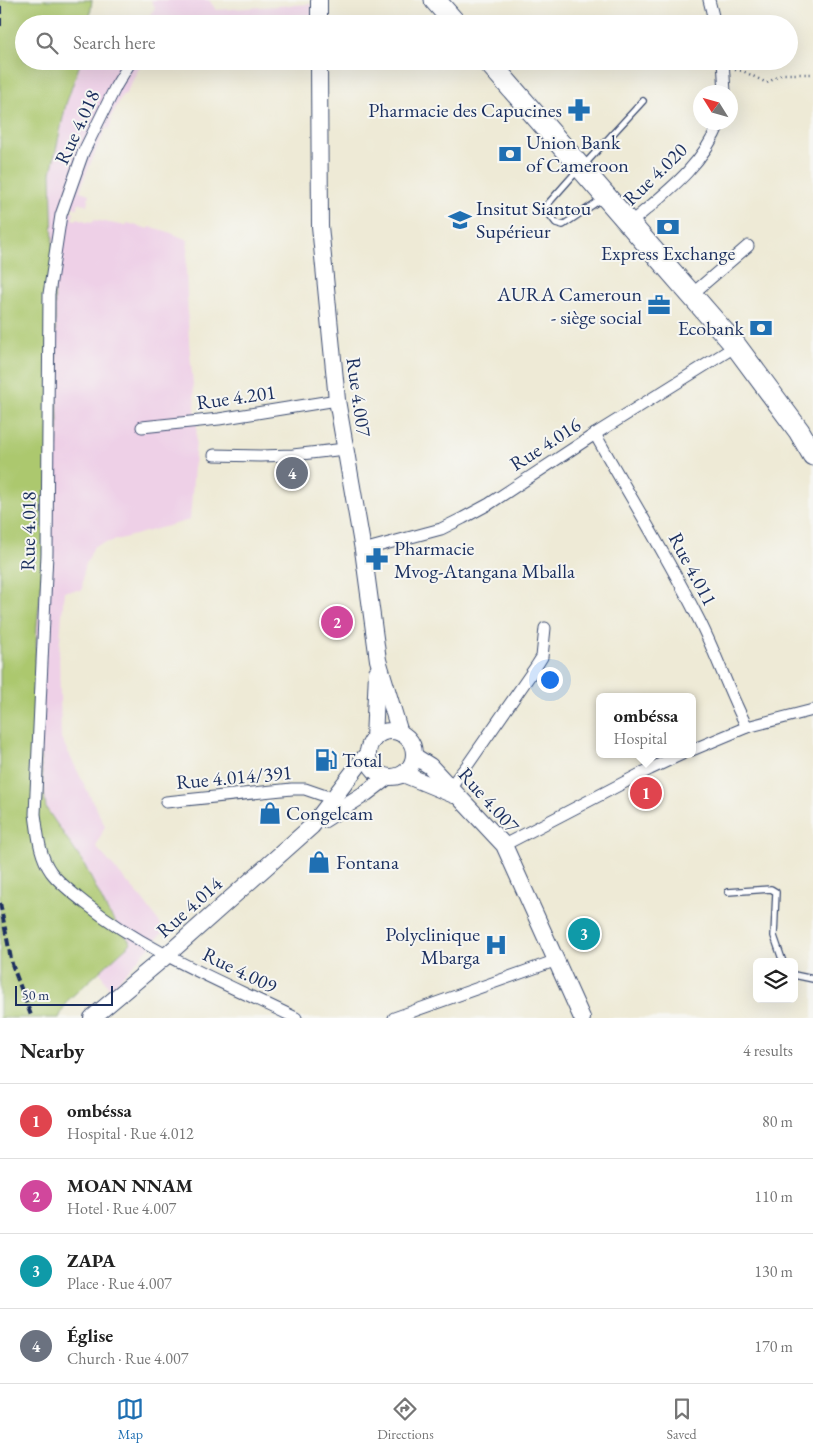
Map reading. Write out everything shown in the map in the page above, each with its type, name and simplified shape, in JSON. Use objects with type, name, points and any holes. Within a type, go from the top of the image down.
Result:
[{"type":"highway","points":[[435,0],[448,15]]},
{"type":"highway","points":[[496,70],[736,346],[799,431],[813,455]]},
{"type":"main road","points":[[319,0],[319,15]]},
{"type":"main road","name":"Rue 4.007","points":[[319,70],[320,226],[336,400],[364,550],[378,660],[400,733]]},
{"type":"main road","points":[[378,660],[369,762],[373,769],[379,774],[395,776],[454,792]]},
{"type":"main road","points":[[386,731],[394,731],[407,737],[411,742],[414,756],[412,764],[312,826],[334,799],[370,746],[386,731]]},
{"type":"main road","name":"Rue 4.007","points":[[414,756],[425,762],[504,845],[582,1018]]},
{"type":"main road","name":"Rue 4.014","points":[[92,1018],[167,955],[312,826]]},
{"type":"street","points":[[709,0],[713,15]]},
{"type":"street","name":"Rue 4.018","points":[[126,70],[83,153],[64,206],[49,294],[47,554],[35,814],[41,854],[52,873],[66,888],[102,917],[167,955]]},
{"type":"street","points":[[724,70],[725,85]]},
{"type":"street","name":"Rue 4.020","points":[[628,224],[677,183],[700,158],[717,130]]},
{"type":"street","points":[[691,295],[748,246]]},
{"type":"street","name":"Rue 4.016","points":[[364,550],[434,531],[489,504],[595,434],[736,346]]},
{"type":"street","name":"Rue 4.201","points":[[142,427],[220,419],[336,400]]},
{"type":"street","name":"Rue 4.011","points":[[595,434],[660,546],[698,618],[732,698],[747,727]]},
{"type":"street","points":[[214,455],[260,456],[345,449]]},
{"type":"street","points":[[454,792],[474,757],[542,657],[545,628]]},
{"type":"street","points":[[696,748],[747,727],[813,710]]},
{"type":"street","points":[[504,845],[674,758]]},
{"type":"street","name":"Rue 4.014/391","points":[[166,802],[292,788],[305,789],[334,799]]},
{"type":"street","name":"Rue 4.009","points":[[167,955],[296,1018]]},
{"type":"street","points":[[394,1018],[557,960]]},
{"type":"lane","points":[[605,197],[564,224],[556,223],[546,210],[546,206],[643,101]]},
{"type":"lane","points":[[728,892],[771,889],[776,892],[774,936],[782,958]]},
{"type":"lane","points":[[798,976],[813,979]]},
{"type":"path","points":[[743,70],[767,83],[782,74],[813,74]]},
{"type":"shaded area","points":[[151,0],[209,0],[216,10],[311,4],[313,15],[150,15],[155,8]]},
{"type":"shaded area","points":[[73,70],[138,70],[110,119],[112,120],[109,129],[106,128],[85,176],[80,191],[89,194],[87,205],[78,203],[78,208],[71,207],[70,210],[74,212],[72,219],[76,220],[78,218],[93,222],[94,220],[126,226],[127,223],[149,229],[150,227],[188,240],[186,269],[189,342],[197,427],[190,520],[94,546],[84,569],[82,590],[64,591],[59,652],[61,738],[105,826],[96,847],[142,899],[165,930],[110,990],[57,895],[29,796],[34,135]]},
{"type":"green space","points":[[0,0],[92,0],[90,15],[15,15],[15,70],[78,70],[66,104],[51,173],[58,429],[37,625],[34,707],[46,808],[84,864],[108,912],[131,943],[67,1001],[59,1018],[0,1018]]},
{"type":"railway","points":[[0,6],[0,28]]},
{"type":"railway","points":[[0,903],[12,964],[32,1018]]},
{"type":"place","name":"Pharmacie des Capucines","points":[[579,110]]},
{"type":"place","name":"Union Bank of Cameroon","points":[[510,154]]},
{"type":"place","name":"Insitut Siantou Supérieur","points":[[460,220]]},
{"type":"place","name":"Express Exchange","points":[[668,227]]},
{"type":"place","name":"AURA Cameroun - siège social","points":[[659,305]]},
{"type":"place","name":"Ecobank","points":[[761,328]]},
{"type":"place","name":"Église","points":[[292,473]]},
{"type":"place","name":"Pharmacie Mvog-Atangana Mballa","points":[[377,559]]},
{"type":"place","name":"MOAN NNAM","points":[[337,622]]},
{"type":"place","name":"Total","points":[[326,760]]},
{"type":"place","name":"ombéssa","points":[[646,793]]},
{"type":"place","name":"Congelcam","points":[[270,813]]},
{"type":"place","name":"Fontana","points":[[319,862]]},
{"type":"place","name":"ZAPA","points":[[584,934]]},
{"type":"place","name":"Polyclinique Mbarga","points":[[496,945]]}]
